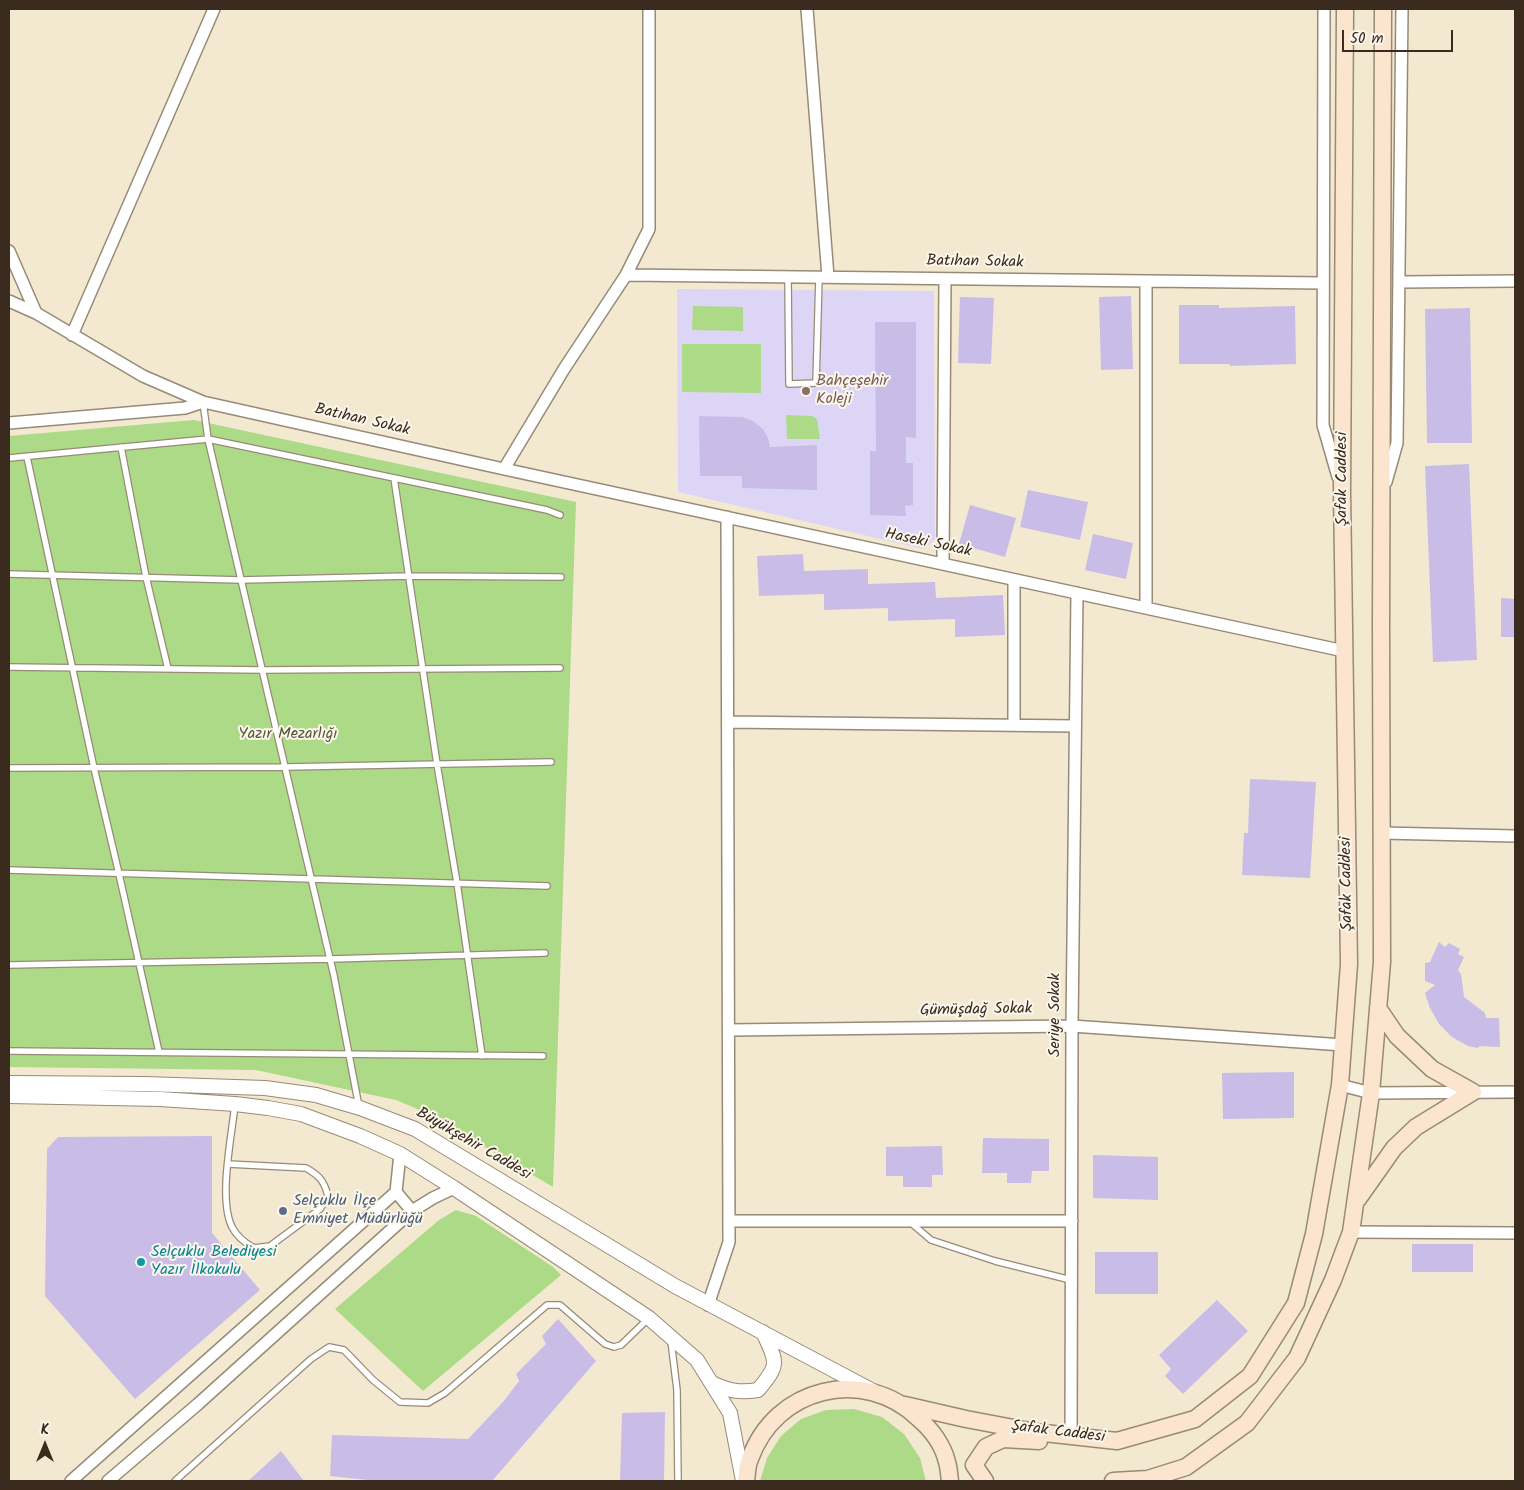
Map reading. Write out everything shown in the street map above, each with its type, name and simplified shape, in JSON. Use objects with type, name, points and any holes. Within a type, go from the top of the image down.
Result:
[{"type":"main road","name":"Şafak Caddesi","points":[[906,1406],[1035,1432],[1117,1441],[1195,1420],[1250,1376],[1296,1303],[1314,1234],[1340,1085],[1349,964],[1342,492],[1345,9]]},
{"type":"main road","name":"Şafak Caddesi","points":[[1113,1481],[1148,1480],[1186,1467],[1247,1423],[1297,1358],[1334,1280],[1351,1232],[1371,1093],[1382,962],[1384,9]]},
{"type":"main road","points":[[1355,1203],[1394,1148],[1416,1127],[1473,1092],[1432,1069],[1397,1036],[1378,1008]]},
{"type":"main road","points":[[744,1481],[750,1459],[764,1432],[785,1409],[812,1394],[842,1388],[873,1391],[906,1406],[931,1430],[947,1461],[950,1481]]},
{"type":"main road","points":[[985,1481],[974,1465],[986,1447],[1003,1439],[1036,1441],[1071,1436]]},
{"type":"street","points":[[72,335],[214,9]]},
{"type":"street","points":[[504,469],[564,369],[626,276],[649,229],[649,9]]},
{"type":"street","points":[[807,9],[824,278]]},
{"type":"street","points":[[1324,9],[1323,425],[1342,492]]},
{"type":"street","points":[[1382,496],[1397,443],[1402,9]]},
{"type":"street","points":[[9,251],[36,313]]},
{"type":"street","name":"Batıhan Sokak","points":[[626,276],[1323,283]]},
{"type":"street","points":[[943,564],[945,279]]},
{"type":"street","points":[[1146,281],[1146,608]]},
{"type":"street","points":[[1400,282],[1515,282]]},
{"type":"street","name":"Batıhan Sokak","points":[[9,301],[36,313],[143,376],[203,402],[504,469]]},
{"type":"street","points":[[9,423],[185,408],[203,402]]},
{"type":"street","name":"Haseki Sokak","points":[[504,469],[1344,651]]},
{"type":"street","points":[[708,1305],[729,1242],[727,518]]},
{"type":"street","points":[[1014,580],[1014,725]]},
{"type":"street","name":"Seriye Sokak","points":[[1071,1436],[1072,1026],[1077,593]]},
{"type":"street","points":[[728,722],[1075,726]]},
{"type":"street","points":[[1382,833],[1515,836]]},
{"type":"street","name":"Gümüşdağ Sokak","points":[[729,1030],[1072,1026],[1343,1045]]},
{"type":"street","name":"Büyükşehir Caddesi","points":[[9,1082],[265,1088],[316,1095],[360,1108],[415,1129],[708,1305],[873,1391]]},
{"type":"street","points":[[1340,1085],[1371,1093],[1515,1092]]},
{"type":"street","points":[[9,1096],[160,1099],[235,1104],[301,1114],[360,1136],[400,1154],[649,1318],[697,1360],[730,1413],[744,1481]]},
{"type":"street","points":[[72,1481],[396,1192],[400,1154]]},
{"type":"street","points":[[108,1481],[198,1404],[412,1211],[454,1188]]},
{"type":"street","points":[[396,1192],[412,1211]]},
{"type":"street","points":[[729,1221],[1072,1221]]},
{"type":"street","points":[[1351,1232],[1515,1233]]},
{"type":"street","points":[[712,1383],[729,1391],[744,1393],[758,1390],[774,1369],[774,1355],[763,1332]]},
{"type":"lane","points":[[788,277],[789,384],[816,383],[824,278]]},
{"type":"lane","points":[[203,402],[208,439],[330,959],[360,1108]]},
{"type":"lane","points":[[9,458],[208,439],[547,510],[560,515]]},
{"type":"lane","points":[[121,447],[146,577],[168,669]]},
{"type":"lane","points":[[27,456],[94,768],[159,1052]]},
{"type":"lane","points":[[394,478],[482,1056]]},
{"type":"lane","points":[[9,574],[241,580],[409,576],[561,577]]},
{"type":"lane","points":[[9,667],[262,670],[560,668]]},
{"type":"lane","points":[[9,768],[285,767],[551,762]]},
{"type":"lane","points":[[9,870],[547,886]]},
{"type":"lane","points":[[9,965],[545,953]]},
{"type":"lane","points":[[9,1051],[543,1056]]},
{"type":"lane","points":[[228,1164],[306,1168],[316,1174],[325,1184],[328,1196],[320,1209],[270,1246],[254,1248],[241,1241],[232,1226],[225,1202],[228,1164],[235,1104]]},
{"type":"lane","points":[[908,1221],[930,1240],[995,1261],[1071,1280]]},
{"type":"lane","points":[[176,1481],[311,1359],[328,1348],[344,1350],[373,1380],[400,1402],[428,1403],[445,1393],[547,1305],[560,1305],[605,1344],[614,1347],[621,1345],[649,1318]]},
{"type":"lane","points":[[671,1336],[677,1390],[678,1481]]},
{"type":"shaded area","name":"Bahçeşehir Koleji","points":[[677,289],[934,291],[935,539],[924,549],[678,492]]},
{"type":"green space","points":[[693,306],[743,307],[743,331],[692,330]]},
{"type":"green space","points":[[682,344],[761,344],[761,393],[682,392]]},
{"type":"green space","points":[[786,415],[812,416],[817,419],[820,439],[787,439]]},
{"type":"green space","name":"Yazır Mezarlığı","points":[[194,420],[576,502],[553,1187],[427,1113],[396,1100],[256,1070],[9,1067],[9,436]]},
{"type":"green space","points":[[456,1210],[476,1216],[553,1267],[561,1275],[423,1391],[335,1309],[439,1220]]},
{"type":"green space","points":[[854,1409],[882,1417],[904,1434],[920,1458],[926,1481],[760,1481],[767,1458],[781,1436],[801,1419],[826,1410]]},
{"type":"building","points":[[1131,296],[1133,369],[1101,370],[1099,297]]},
{"type":"building","points":[[960,297],[994,298],[991,364],[958,363]]},
{"type":"building","points":[[1179,305],[1219,305],[1219,308],[1295,306],[1296,364],[1230,366],[1230,364],[1179,364]]},
{"type":"building","points":[[1470,308],[1472,443],[1427,443],[1425,309]]},
{"type":"building","points":[[875,322],[916,322],[916,438],[906,437],[906,463],[913,463],[913,505],[905,506],[906,516],[870,515],[870,451],[876,451]]},
{"type":"building","points":[[699,416],[742,417],[753,421],[763,429],[770,447],[817,445],[817,490],[742,488],[742,476],[700,476]]},
{"type":"building","points":[[1469,464],[1477,660],[1433,662],[1425,466]]},
{"type":"building","points":[[1028,490],[1088,502],[1080,540],[1020,527]]},
{"type":"building","points":[[970,505],[1016,518],[1005,557],[959,544]]},
{"type":"building","points":[[1093,534],[1133,543],[1126,579],[1085,570]]},
{"type":"building","points":[[803,554],[804,571],[868,569],[868,584],[935,582],[936,598],[1003,595],[1005,635],[955,637],[955,619],[888,621],[888,608],[824,610],[824,594],[759,596],[757,556]]},
{"type":"building","points":[[1501,598],[1515,599],[1515,637],[1501,637]]},
{"type":"building","points":[[1250,779],[1316,782],[1310,878],[1242,875],[1244,833],[1248,833]]},
{"type":"building","points":[[1439,942],[1445,947],[1449,943],[1460,949],[1458,954],[1464,957],[1458,970],[1461,974],[1464,997],[1485,1013],[1486,1018],[1499,1018],[1500,1047],[1479,1046],[1478,1048],[1468,1046],[1452,1037],[1439,1024],[1430,1008],[1425,993],[1435,985],[1425,981],[1425,963],[1430,962]]},
{"type":"building","points":[[1294,1072],[1294,1118],[1223,1119],[1222,1073]]},
{"type":"building","name":"Selçuklu Belediyesi Yazır İlkokulu","points":[[212,1136],[212,1233],[260,1290],[135,1399],[45,1296],[47,1149],[58,1137]]},
{"type":"building","points":[[983,1138],[1049,1139],[1049,1171],[1032,1171],[1031,1183],[1007,1183],[1007,1173],[982,1173]]},
{"type":"building","points":[[942,1146],[943,1175],[932,1175],[932,1187],[903,1187],[903,1176],[886,1176],[886,1147]]},
{"type":"building","points":[[1093,1155],[1158,1157],[1158,1200],[1093,1198]]},
{"type":"building","points":[[1412,1244],[1473,1244],[1473,1272],[1412,1272]]},
{"type":"building","points":[[1095,1252],[1158,1252],[1158,1294],[1095,1294]]},
{"type":"building","points":[[1217,1300],[1248,1331],[1183,1394],[1165,1376],[1171,1369],[1159,1355]]},
{"type":"building","points":[[558,1319],[596,1361],[492,1481],[377,1481],[330,1476],[332,1435],[468,1439],[503,1402],[519,1381],[516,1374],[546,1344],[542,1336]]},
{"type":"building","points":[[665,1412],[664,1481],[620,1481],[622,1413]]},
{"type":"building","points":[[281,1451],[304,1481],[248,1481]]},
{"type":"place","name":"Bahçeşehir Koleji","points":[[806,391]]},
{"type":"place","name":"Selçuklu İlçe Emniyet Müdürlüğü","points":[[283,1211]]},
{"type":"place","name":"Selçuklu Belediyesi Yazır İlkokulu","points":[[141,1262]]}]
